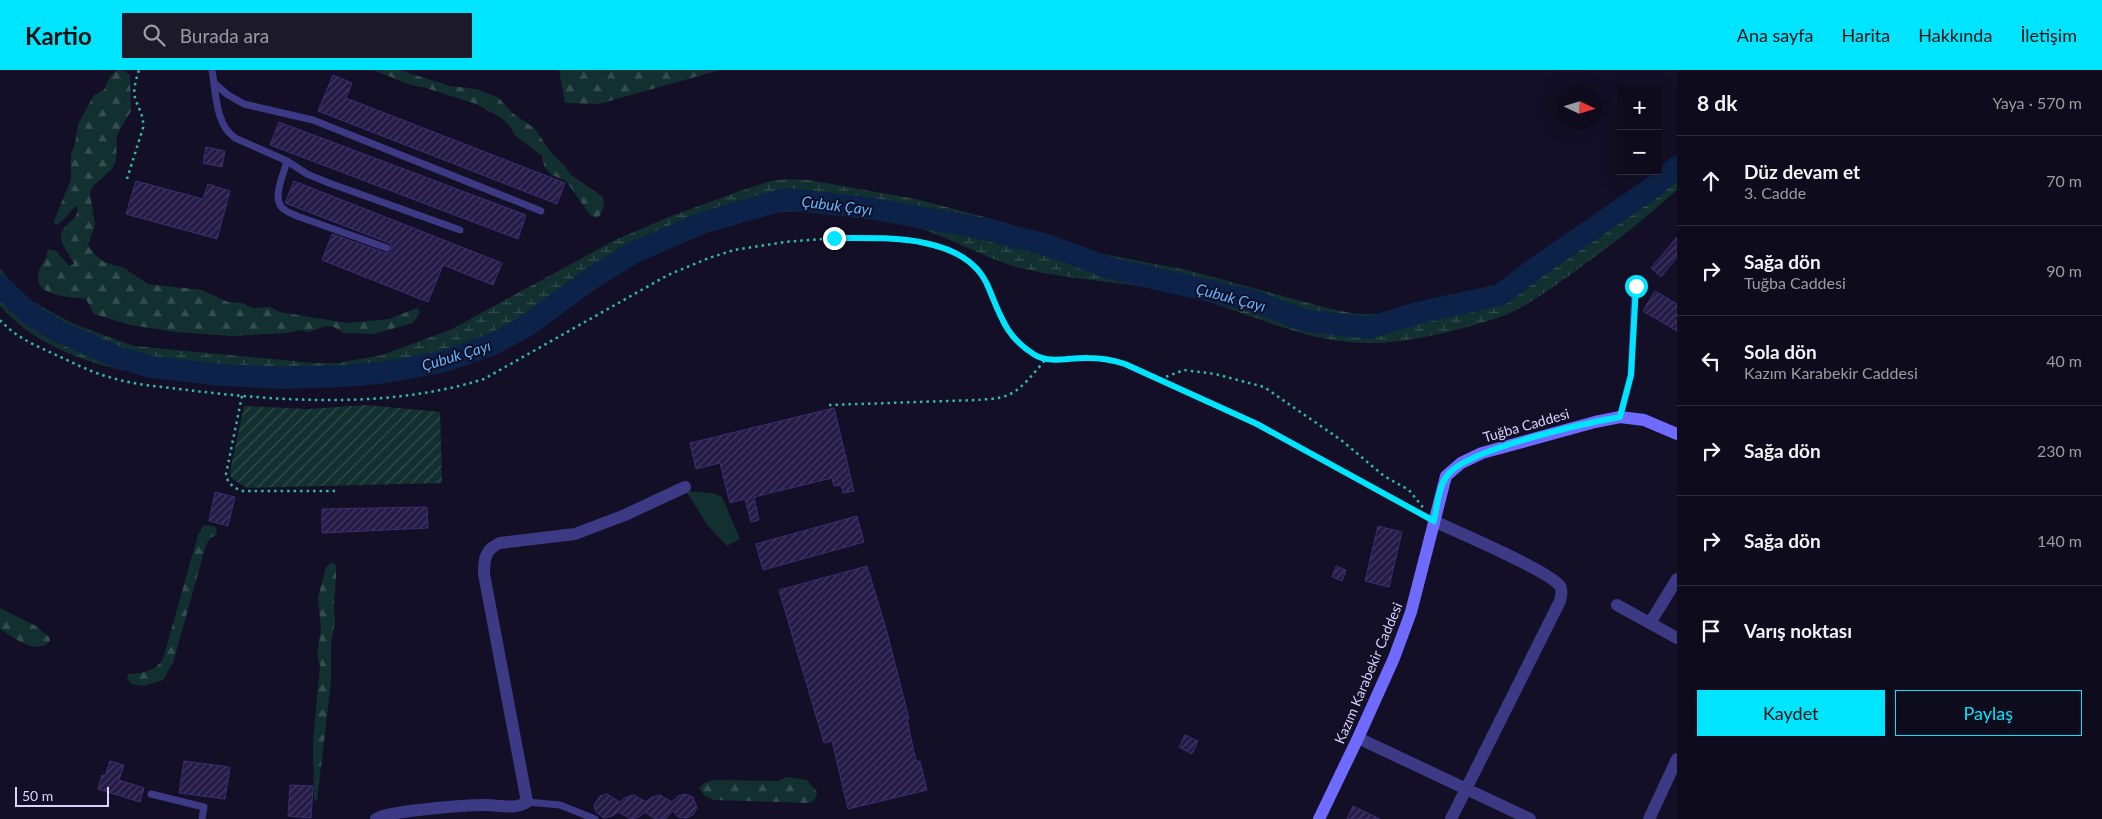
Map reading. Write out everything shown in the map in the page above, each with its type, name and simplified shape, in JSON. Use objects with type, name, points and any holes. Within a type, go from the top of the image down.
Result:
[{"type":"street","name":"Tuğba Caddesi","points":[[1446,476],[1461,463],[1482,453],[1620,417],[1644,420],[1677,434]]},
{"type":"street","name":"Kazım Karabekir Caddesi","points":[[1318,819],[1358,738],[1394,658],[1411,612],[1446,476]]},
{"type":"street","points":[[376,819],[384,814],[466,805],[516,807],[527,802],[484,574],[484,560],[487,551],[492,546],[500,543],[558,538],[591,530],[685,487]]},
{"type":"street","points":[[1434,521],[1537,570],[1560,586],[1562,593],[1556,610],[1451,819]]},
{"type":"street","points":[[1650,622],[1677,579]]},
{"type":"street","points":[[1616,605],[1677,638]]},
{"type":"street","points":[[1358,738],[1530,819]]},
{"type":"street","points":[[1649,819],[1677,759]]},
{"type":"lane","points":[[212,70],[222,123],[227,133],[287,161],[307,174],[329,184],[460,230]]},
{"type":"lane","points":[[214,83],[228,95],[244,104],[313,120],[541,211]]},
{"type":"lane","points":[[287,161],[278,197],[279,204],[284,210],[387,248]]},
{"type":"lane","points":[[1620,417],[1631,375],[1636,286]]},
{"type":"lane","points":[[151,794],[204,807],[202,819]]},
{"type":"lane","points":[[527,802],[560,805],[595,819]]},
{"type":"path","points":[[127,179],[143,128],[144,119],[134,91],[140,70]]},
{"type":"path","points":[[0,320],[11,331],[32,344],[110,378],[242,396],[310,400],[407,395],[453,389],[492,375],[668,275],[708,258],[734,250],[785,242],[834,238],[908,240],[940,247],[965,259],[980,272],[1002,322],[1010,333],[1036,355],[1046,359],[1105,358],[1125,364],[1257,424],[1434,521]]},
{"type":"path","points":[[830,405],[977,400],[998,397],[1009,394],[1018,388],[1046,359]]},
{"type":"path","points":[[1160,379],[1184,370],[1215,374],[1264,387],[1342,440],[1384,476],[1409,490],[1434,521]]},
{"type":"path","points":[[242,396],[226,474],[227,480],[233,487],[241,491],[338,491]]},
{"type":"green space","points":[[117,70],[124,71],[130,75],[131,111],[117,137],[116,161],[112,169],[93,186],[90,193],[95,225],[88,245],[94,254],[104,262],[124,268],[148,284],[202,290],[228,302],[242,303],[253,308],[270,307],[280,312],[347,323],[389,319],[417,308],[420,312],[413,323],[374,334],[344,333],[334,327],[326,326],[309,332],[299,330],[287,333],[231,336],[176,332],[130,325],[94,314],[86,299],[54,294],[40,286],[38,280],[39,271],[47,256],[48,249],[56,251],[69,266],[74,264],[64,247],[61,236],[64,228],[76,215],[78,211],[77,206],[58,224],[55,225],[54,221],[71,179],[71,154],[75,144],[78,124],[94,95],[104,90],[109,78]]},
{"type":"green space","points":[[373,70],[399,70],[450,86],[476,89],[499,98],[511,112],[534,128],[553,155],[571,175],[602,196],[604,205],[601,214],[597,218],[590,215],[566,181],[552,175],[545,168],[542,156],[515,135],[509,125],[500,117],[476,104],[411,85]]},
{"type":"green space","points":[[559,70],[720,70],[599,104],[565,103]]},
{"type":"green space","points":[[1677,158],[1677,190],[1612,244],[1532,301],[1493,320],[1434,335],[1384,343],[1350,342],[1313,336],[1178,293],[1037,272],[1017,267],[911,226],[854,216],[815,212],[782,212],[752,216],[694,234],[639,260],[514,341],[485,357],[450,368],[387,378],[331,383],[274,384],[189,379],[128,371],[104,366],[54,347],[30,333],[0,306],[0,268],[16,289],[31,301],[74,324],[134,346],[315,363],[338,363],[382,355],[450,330],[615,240],[669,217],[740,191],[771,181],[785,179],[809,180],[916,199],[1003,222],[1087,251],[1187,270],[1327,308],[1357,314],[1382,314],[1406,312],[1449,301],[1491,287],[1512,277],[1655,175],[1662,175],[1662,169]]},
{"type":"green space","points":[[367,405],[440,412],[442,483],[247,488],[231,478],[230,471],[244,406],[308,409]]},
{"type":"green space","points":[[686,491],[713,493],[722,497],[740,539],[727,546],[708,526]]},
{"type":"green space","points":[[204,525],[214,526],[217,529],[216,535],[210,538],[206,545],[173,663],[163,680],[144,686],[132,684],[127,679],[128,674],[148,671],[163,659],[198,535]]},
{"type":"green space","points":[[333,562],[336,566],[336,576],[335,622],[331,644],[331,682],[317,801],[314,800],[313,742],[320,666],[317,654],[321,629],[318,598],[326,567]]},
{"type":"green space","points":[[0,608],[36,626],[49,637],[50,641],[38,647],[25,644],[12,637],[0,629]]},
{"type":"green space","points":[[787,777],[807,780],[817,792],[816,798],[810,803],[713,800],[704,795],[699,788],[704,783],[714,780],[778,781]]},
{"type":"building","points":[[333,75],[352,83],[346,98],[565,183],[557,204],[318,111]]},
{"type":"building","points":[[279,122],[526,215],[518,239],[270,145]]},
{"type":"building","points":[[206,147],[225,151],[222,167],[203,163]]},
{"type":"building","points":[[136,181],[203,199],[208,184],[230,191],[217,239],[126,214]]},
{"type":"building","points":[[294,181],[502,263],[493,285],[443,265],[428,302],[322,260],[332,234],[386,253],[391,252],[392,247],[389,243],[285,203]]},
{"type":"building","points":[[1677,237],[1677,257],[1661,277],[1651,268]]},
{"type":"building","points":[[1655,291],[1677,304],[1677,331],[1643,311]]},
{"type":"building","points":[[834,408],[854,491],[843,493],[841,485],[834,486],[832,478],[754,497],[759,520],[751,522],[745,499],[730,503],[720,463],[696,469],[690,443]]},
{"type":"building","points":[[215,492],[235,497],[228,526],[209,521]]},
{"type":"building","points":[[427,507],[428,528],[322,533],[322,509]]},
{"type":"building","points":[[857,516],[864,542],[763,570],[756,544]]},
{"type":"building","points":[[1378,526],[1402,532],[1389,587],[1365,581]]},
{"type":"building","points":[[867,566],[887,632],[909,719],[907,719],[916,761],[920,761],[927,790],[848,809],[832,741],[824,743],[779,590]]},
{"type":"building","points":[[1336,566],[1346,570],[1342,581],[1332,577]]},
{"type":"building","points":[[1185,735],[1198,741],[1192,754],[1179,747]]},
{"type":"building","points":[[110,761],[124,765],[119,780],[144,788],[140,802],[98,789],[102,775],[105,776]]},
{"type":"building","points":[[184,761],[230,767],[225,799],[179,793]]},
{"type":"building","points":[[290,785],[313,786],[311,818],[288,816]]},
{"type":"building","points":[[607,794],[620,802],[626,797],[634,795],[646,802],[652,797],[660,795],[672,802],[678,796],[685,794],[693,797],[697,808],[693,815],[686,818],[678,817],[673,811],[665,819],[655,819],[645,812],[639,817],[631,819],[618,812],[604,818],[596,812],[594,805],[600,796]]},
{"type":"building","points":[[1353,806],[1380,819],[1347,819]]},
{"type":"waterway","name":"Çubuk Çayı","points":[[0,286],[30,314],[60,332],[117,357],[151,367],[223,375],[281,378],[380,373],[441,362],[491,345],[525,327],[592,278],[633,253],[702,223],[786,199],[874,209],[985,229],[1047,245],[1110,268],[1257,302],[1302,320],[1368,328],[1417,313],[1500,295],[1541,264],[1649,190],[1677,167]]},
{"type":"route","points":[[834,238],[908,240],[931,244],[949,250],[965,259],[980,272],[1002,322],[1010,333],[1036,355],[1046,359],[1105,358],[1125,364],[1257,424],[1403,502],[1434,521],[1442,485],[1446,476],[1461,463],[1498,448],[1620,417],[1631,375],[1636,286]]}]
